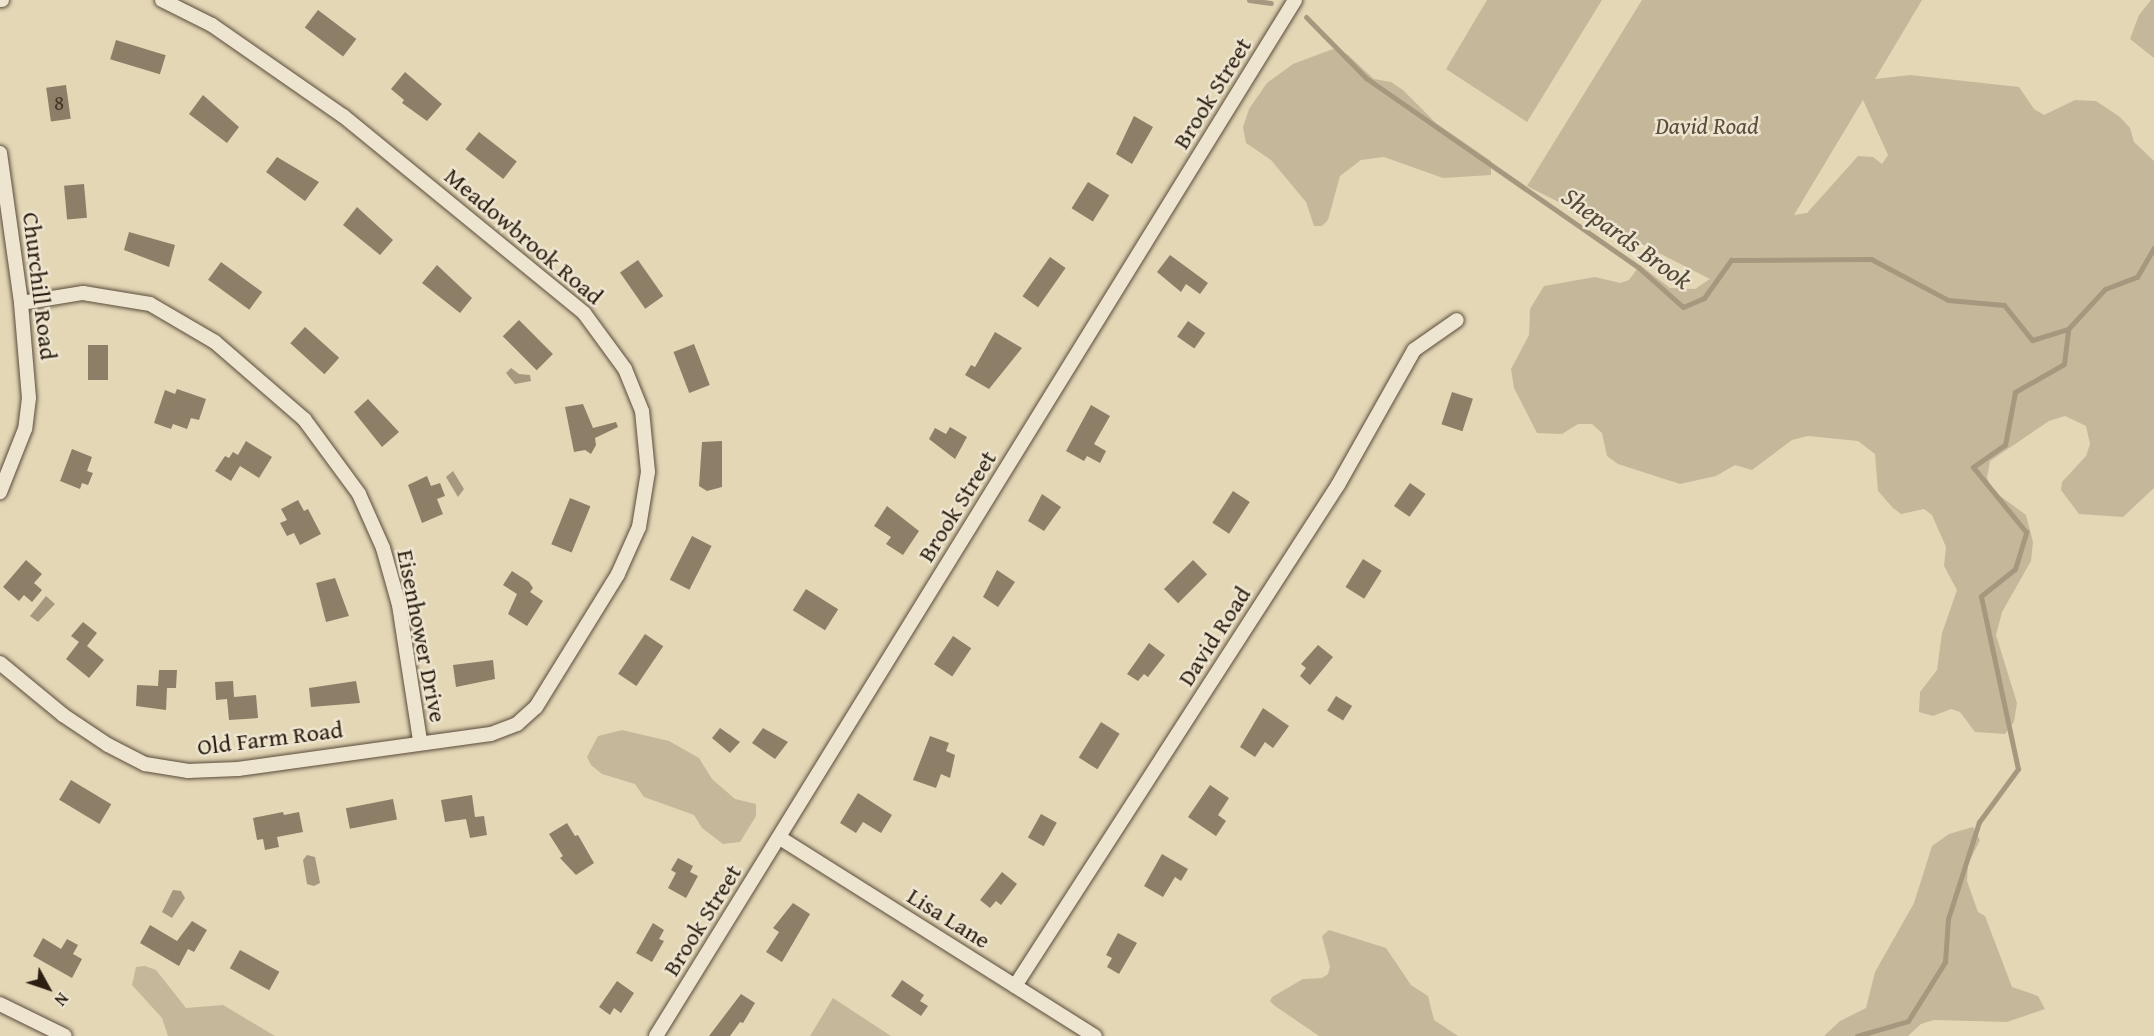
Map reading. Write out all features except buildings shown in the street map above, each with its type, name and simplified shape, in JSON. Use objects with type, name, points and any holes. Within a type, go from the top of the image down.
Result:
[{"type":"street","name":"Meadowbrook Road","points":[[162,0],[212,25],[390,153],[584,313],[625,369],[642,411],[647,441],[646,491],[641,518],[618,574],[554,679]]},
{"type":"street","name":"Brook Street","points":[[656,1036],[1295,0]]},
{"type":"street","name":"Churchill Road","points":[[0,153],[21,303],[29,399],[25,429],[0,492]]},
{"type":"street","name":"Eisenhower Drive","points":[[21,303],[83,293],[150,304],[215,342],[304,419],[359,494],[383,548],[399,605],[420,741]]},
{"type":"street","name":"David Road","points":[[1015,986],[1338,485],[1414,350],[1457,320]]},
{"type":"street","name":"Old Farm Road","points":[[0,663],[63,715],[108,745],[145,764],[188,771],[238,769],[420,741],[478,736],[517,724],[536,707],[554,679]]},
{"type":"street","name":"Lisa Lane","points":[[780,838],[1095,1036]]},
{"type":"street","points":[[0,1004],[65,1036]]},
{"type":"green space","points":[[1487,0],[1602,0],[1527,122],[1446,69]]},
{"type":"green space","points":[[1642,0],[1922,0],[1875,79],[1910,75],[2019,87],[2034,109],[2044,115],[2075,100],[2096,101],[2120,117],[2130,128],[2134,142],[2154,161],[2154,488],[2123,517],[2079,514],[2061,490],[2062,482],[2086,456],[2090,444],[2086,426],[2065,416],[2049,421],[1990,461],[1987,478],[1992,490],[2026,515],[2033,542],[2031,561],[2002,612],[1996,635],[2017,703],[2014,722],[2005,734],[1975,732],[1960,712],[1951,709],[1933,716],[1919,712],[1920,692],[1937,670],[1942,633],[1957,590],[1944,566],[1946,547],[1932,515],[1924,509],[1901,514],[1893,508],[1878,491],[1875,454],[1858,441],[1808,436],[1792,440],[1752,470],[1735,465],[1716,476],[1680,484],[1618,464],[1607,456],[1602,433],[1592,424],[1578,424],[1562,434],[1537,433],[1514,388],[1511,369],[1529,335],[1530,309],[1544,286],[1595,277],[1620,283],[1629,280],[1640,265],[1670,288],[1695,289],[1710,279],[1527,186]],"holes":[[[1863,100],[1888,155],[1882,164],[1873,157],[1858,156],[1807,213],[1794,215]]]},
{"type":"green space","points":[[2151,0],[2154,0],[2154,58],[2130,39],[2139,15]]},
{"type":"green space","points":[[1333,49],[1348,55],[1374,79],[1391,82],[1403,90],[1436,123],[1491,161],[1491,175],[1443,178],[1384,157],[1361,160],[1340,176],[1328,220],[1322,226],[1314,226],[1306,202],[1271,160],[1246,143],[1243,127],[1249,109],[1267,83],[1293,64]]},
{"type":"green space","points":[[622,730],[669,741],[699,758],[712,779],[735,799],[756,804],[756,816],[740,842],[723,844],[702,828],[694,815],[644,797],[635,784],[602,774],[591,765],[587,757],[598,736]]},
{"type":"green space","points":[[1973,827],[1980,840],[1968,864],[1967,881],[1978,912],[1985,916],[2012,987],[2038,996],[2045,1009],[2007,1022],[1934,1020],[1921,1024],[1908,1036],[1824,1036],[1840,1021],[1866,1008],[1875,972],[1914,903],[1932,846],[1949,834]]},
{"type":"green space","points":[[1329,930],[1386,948],[1411,985],[1428,996],[1434,1020],[1458,1036],[1319,1036],[1275,1006],[1270,1001],[1272,997],[1303,979],[1322,978],[1328,974],[1330,967],[1322,936]]},
{"type":"green space","points":[[145,966],[156,970],[186,1008],[223,1005],[275,1036],[168,1036],[162,1018],[132,985],[136,967]]},
{"type":"green space","points":[[833,998],[891,1036],[810,1036]]},
{"type":"shaded area","points":[[511,368],[519,374],[530,375],[531,381],[515,384],[506,373]]},
{"type":"shaded area","points":[[453,471],[464,489],[458,497],[446,477]]},
{"type":"shaded area","points":[[46,596],[55,604],[38,622],[30,616]]},
{"type":"shaded area","points":[[307,855],[315,857],[320,883],[314,886],[307,884],[303,860]]},
{"type":"shaded area","points":[[173,890],[181,891],[185,898],[172,918],[162,912]]},
{"type":"waterway","name":"Shepards Brook","points":[[1249,0],[1271,3]]},
{"type":"waterway","name":"Shepards Brook","points":[[1306,17],[1366,78],[1638,267],[1683,307],[1704,298],[1731,260],[1871,259],[1948,300],[2004,305],[2032,340],[2068,329],[2105,289],[2137,277],[2154,247]]},
{"type":"waterway","points":[[1857,1036],[1908,1021],[1945,962],[1948,919],[1979,822],[2018,769],[1981,596],[2015,569],[2026,532],[1973,467],[2005,445],[2015,392],[2064,364],[2068,329]]}]
